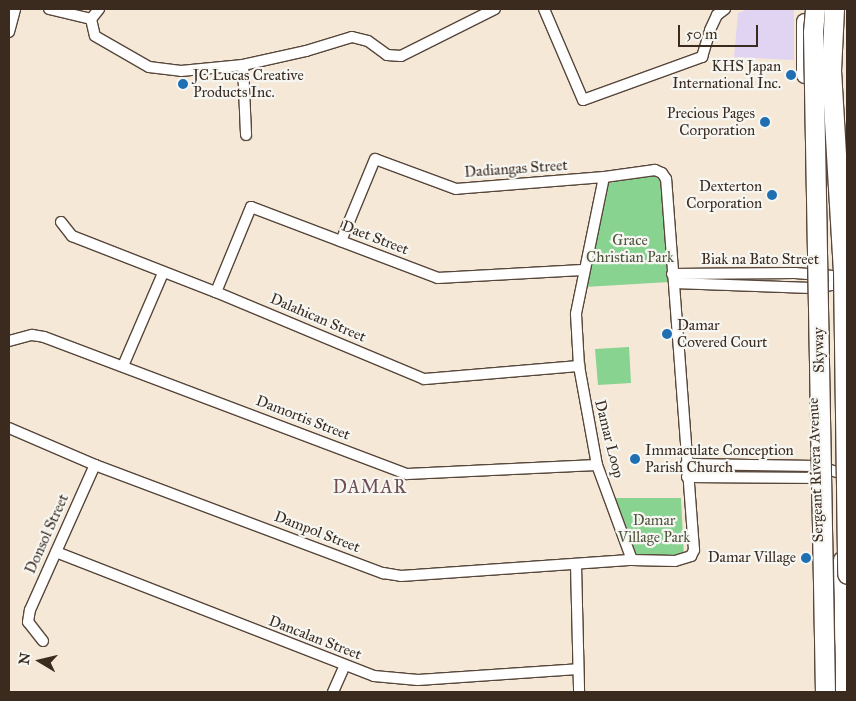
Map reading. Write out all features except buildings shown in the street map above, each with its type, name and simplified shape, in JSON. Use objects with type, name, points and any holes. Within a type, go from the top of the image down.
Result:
[{"type":"highway","name":"Skyway","points":[[815,9],[813,32],[823,692]]},
{"type":"highway","name":"Skyway","points":[[834,9],[831,70],[843,270],[847,574]]},
{"type":"main road","name":"Sergeant Rivera Avenue","points":[[806,9],[804,46],[823,692]]},
{"type":"main road","name":"Sergeant Rivera Avenue","points":[[841,9],[838,66],[843,280],[841,474],[844,692]]},
{"type":"street","points":[[9,32],[15,9]]},
{"type":"street","points":[[49,9],[91,19]]},
{"type":"street","points":[[91,19],[99,9]]},
{"type":"street","points":[[91,19],[95,36],[149,67],[181,71],[243,65],[306,51],[352,37],[368,41],[387,55],[401,56],[495,9]]},
{"type":"street","points":[[544,9],[583,100],[702,57],[710,30],[718,14],[725,9]]},
{"type":"street","points":[[243,65],[246,134]]},
{"type":"street","name":"Dadiangas Street","points":[[341,241],[375,158],[456,189],[604,177],[655,170],[662,173],[666,179],[673,279]]},
{"type":"street","name":"Damar Loop","points":[[604,177],[582,270],[576,314],[579,366],[596,465],[632,560]]},
{"type":"street","name":"Daet Street","points":[[216,292],[251,207],[438,278],[582,270]]},
{"type":"street","name":"Dalahican Street","points":[[61,222],[72,236],[163,274],[216,292],[424,379],[579,366]]},
{"type":"street","points":[[123,366],[163,274]]},
{"type":"street","points":[[632,560],[676,561],[691,556],[694,550],[673,279]]},
{"type":"street","name":"Biak na Bato Street","points":[[673,279],[843,280]]},
{"type":"street","name":"Damortis Street","points":[[9,341],[32,335],[44,337],[407,474],[596,465]]},
{"type":"street","name":"Dampol Street","points":[[9,428],[95,465],[383,573],[406,577],[632,560]]},
{"type":"street","points":[[686,464],[841,474]]},
{"type":"street","name":"Donsol Street","points":[[43,641],[28,622],[30,610],[95,465]]},
{"type":"street","points":[[687,477],[817,473]]},
{"type":"street","name":"Dancalan Street","points":[[56,552],[344,667],[374,676],[418,680],[578,669]]},
{"type":"street","points":[[576,565],[579,692]]},
{"type":"street","points":[[333,692],[344,667]]},
{"type":"shaded area","points":[[749,9],[794,9],[794,60],[734,57],[738,13]]},
{"type":"green space","name":"Grace Christian Park","points":[[654,176],[661,181],[669,282],[585,287],[608,183]]},
{"type":"green space","points":[[629,347],[631,383],[598,385],[595,349]]},
{"type":"green space","name":"Damar Village Park","points":[[612,498],[681,498],[684,557],[635,559]]},
{"type":"place","name":"KHS Japan International Inc.","points":[[791,75]]},
{"type":"place","name":"JC Lucas Creative Products Inc.","points":[[183,84]]},
{"type":"place","name":"Precious Pages Corporation","points":[[765,122]]},
{"type":"place","name":"Dexterton Corporation","points":[[772,195]]},
{"type":"place","name":"Damar Covered Court","points":[[667,334]]},
{"type":"place","name":"Immaculate Conception Parish Church","points":[[635,459]]},
{"type":"place","name":"Damar Village","points":[[806,558]]},
{"type":"district","name":"DAMAR","points":[[370,487]]}]
